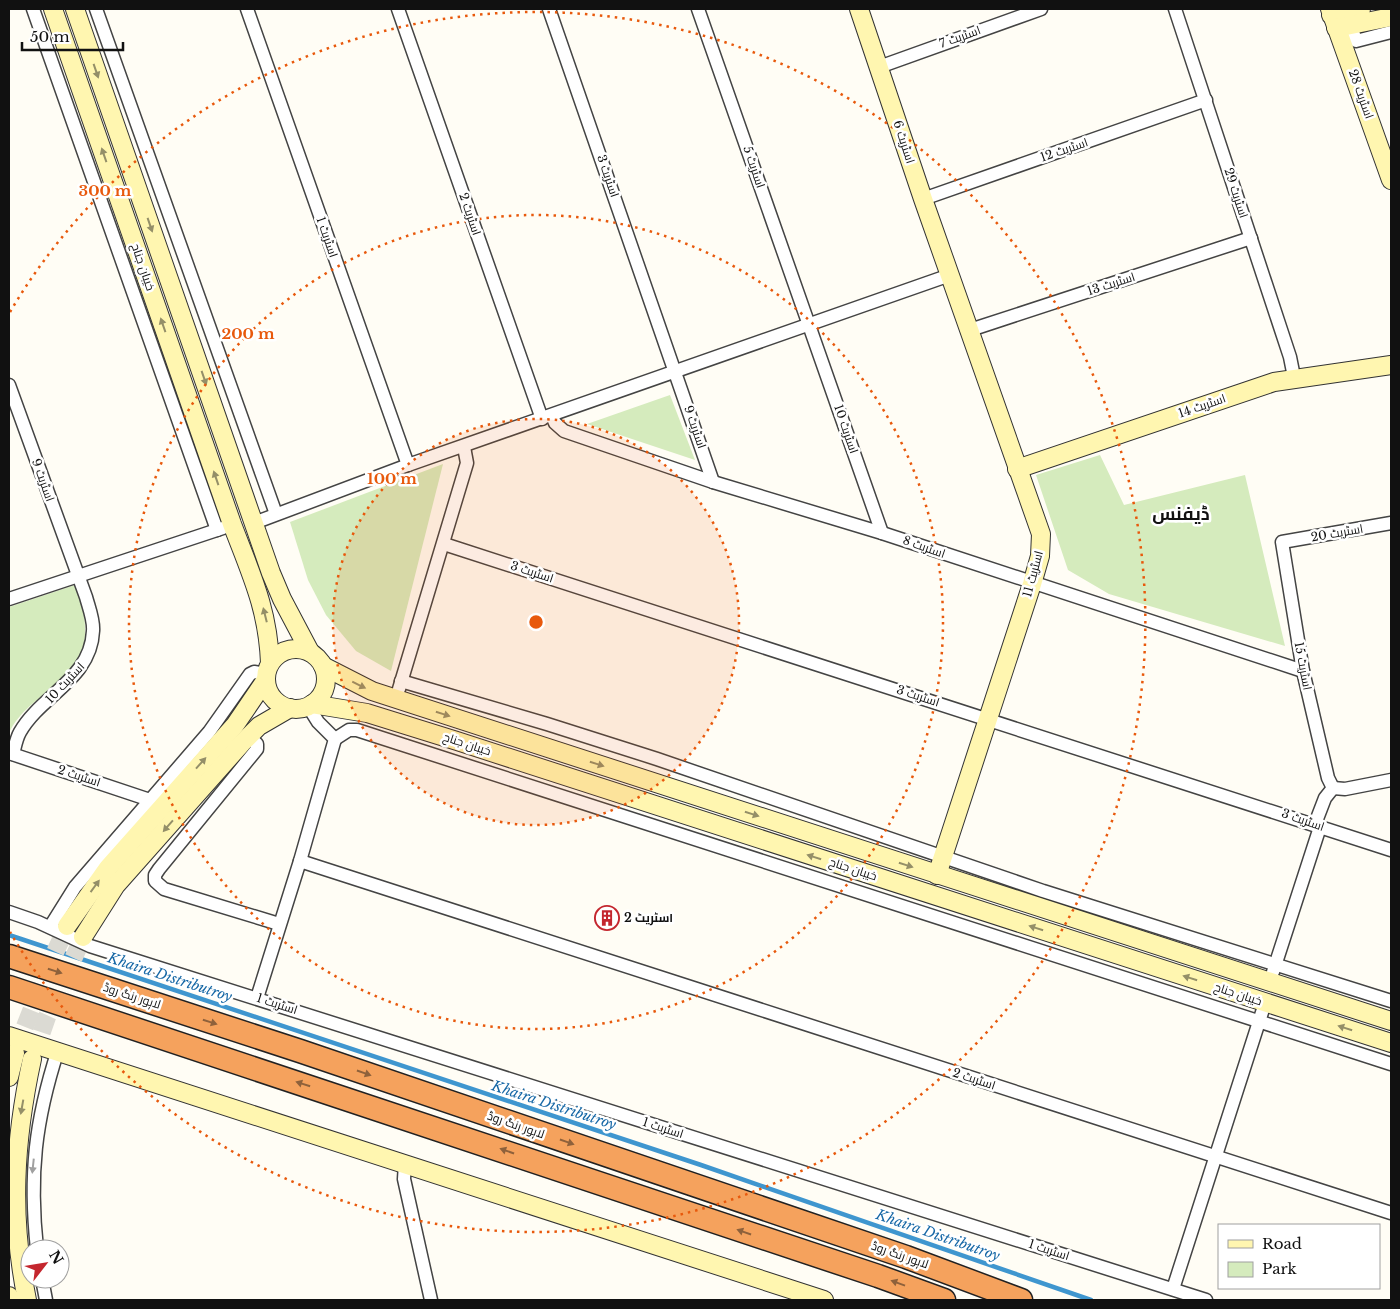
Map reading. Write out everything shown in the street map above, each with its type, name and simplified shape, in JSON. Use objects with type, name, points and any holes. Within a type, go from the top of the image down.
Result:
[{"type":"highway","name":"لاہور رنگ روڈ","points":[[9,956],[300,1051],[906,1257],[1022,1300]]},
{"type":"highway","points":[[9,987],[392,1113],[878,1276],[944,1300]]},
{"type":"main road","name":"خیبان جناح","points":[[53,9],[224,527],[263,607],[269,635],[267,672]]},
{"type":"main road","name":"خیبان جناح","points":[[75,9],[254,523],[282,599],[310,652]]},
{"type":"main road","name":"اسٹریٹ 6","points":[[859,9],[922,199],[950,276]]},
{"type":"main road","points":[[1343,19],[1391,17]]},
{"type":"main road","name":"اسٹریٹ 28","points":[[1343,19],[1391,180]]},
{"type":"main road","name":"اسٹریٹ 11","points":[[937,874],[1032,584],[1040,556],[1041,534],[950,276]]},
{"type":"main road","name":"اسٹریٹ 14","points":[[1017,469],[1274,382],[1391,365]]},
{"type":"main road","points":[[59,927],[108,868],[235,724],[274,657],[295,648],[310,652],[323,666],[326,680],[322,694],[310,705],[290,708],[268,720],[248,736],[116,885],[83,936]]},
{"type":"main road","name":"خیبان جناح","points":[[323,666],[363,687],[396,698],[1391,1021]]},
{"type":"main road","points":[[267,672],[271,696],[276,702],[290,708]]},
{"type":"main road","name":"خیبان جناح","points":[[310,705],[367,713],[1391,1043]]},
{"type":"main road","points":[[9,1036],[58,1050],[824,1300]]},
{"type":"main road","points":[[9,1078],[15,1053]]},
{"type":"main road","points":[[27,1300],[17,1228],[16,1156],[18,1128],[32,1059]]},
{"type":"main road","points":[[9,1296],[10,1300]]},
{"type":"street","points":[[9,599],[224,527],[33,9]]},
{"type":"street","points":[[96,9],[276,514]]},
{"type":"street","name":"اسٹریٹ 1","points":[[247,9],[408,466]]},
{"type":"street","name":"اسٹریٹ 2","points":[[398,9],[547,417]]},
{"type":"street","name":"اسٹریٹ 3","points":[[550,9],[676,371]]},
{"type":"street","name":"اسٹریٹ 5","points":[[698,9],[809,326]]},
{"type":"street","name":"اسٹریٹ 7","points":[[879,67],[1016,13],[1041,9]]},
{"type":"street","name":"اسٹریٹ 29","points":[[1176,9],[1290,357],[1294,378]]},
{"type":"street","points":[[1343,19],[1391,32]]},
{"type":"street","name":"اسٹریٹ 12","points":[[922,199],[1206,100]]},
{"type":"street","name":"اسٹریٹ 13","points":[[970,330],[1251,238]]},
{"type":"street","points":[[254,523],[408,466],[950,276]]},
{"type":"street","name":"اسٹریٹ 10","points":[[809,326],[882,533]]},
{"type":"street","name":"اسٹریٹ 9","points":[[676,371],[714,482]]},
{"type":"street","name":"اسٹریٹ 9","points":[[9,385],[77,575]]},
{"type":"street","name":"اسٹریٹ 8","points":[[547,417],[564,431],[714,482],[882,533],[1032,584],[1303,670]]},
{"type":"street","points":[[396,698],[467,463],[464,447]]},
{"type":"street","name":"اسٹریٹ 20","points":[[1282,542],[1391,523]]},
{"type":"street","name":"اسٹریٹ 15","points":[[1282,542],[1303,670],[1328,778],[1333,788]]},
{"type":"street","name":"اسٹریٹ 3","points":[[444,544],[1391,850]]},
{"type":"street","name":"اسٹریٹ 10","points":[[11,753],[25,725],[81,668],[87,658],[94,629],[86,597],[77,575]]},
{"type":"street","points":[[59,927],[75,888],[209,732],[250,674],[254,672],[267,672]]},
{"type":"street","points":[[401,681],[657,759],[942,856],[1391,1001]]},
{"type":"street","points":[[310,705],[318,722],[335,739]]},
{"type":"street","points":[[257,998],[300,861],[335,739],[349,730],[357,730],[1391,1064]]},
{"type":"street","points":[[248,736],[256,744],[257,749],[154,876],[155,880],[164,889],[279,924]]},
{"type":"street","name":"اسٹریٹ 2","points":[[11,753],[150,800]]},
{"type":"street","points":[[1270,983],[1318,826],[1324,798],[1333,788],[1345,789],[1391,780]]},
{"type":"street","name":"اسٹریٹ 2","points":[[300,861],[1391,1213]]},
{"type":"street","name":"اسٹریٹ 1","points":[[9,912],[59,927],[90,946],[1206,1300]]},
{"type":"street","points":[[1172,1289],[1265,1003]]},
{"type":"street","points":[[36,1239],[32,1210],[35,1146],[44,1094],[58,1050]]},
{"type":"street","points":[[405,1163],[404,1179],[431,1300]]},
{"type":"green space","points":[[670,395],[695,460],[587,424]]},
{"type":"green space","points":[[1100,455],[1124,505],[1245,475],[1285,646],[1109,594],[1068,570],[1036,475]]},
{"type":"green space","points":[[443,464],[391,671],[356,651],[326,615],[308,580],[290,522]]},
{"type":"green space","points":[[75,585],[84,612],[85,623],[83,648],[77,663],[56,686],[18,718],[9,733],[9,607]]},
{"type":"waterway","name":"Khaira Distributroy","points":[[9,935],[701,1165],[1091,1300]]},
{"type":"tunnel","points":[[15,1052],[48,968],[67,926]]},
{"type":"tunnel","points":[[33,1058],[47,1017],[83,937]]},
{"type":"place","name":"اسٹریٹ 2","points":[[607,918]]},
{"type":"district","name":"ڈیفنس","points":[[1181,514]]}]
